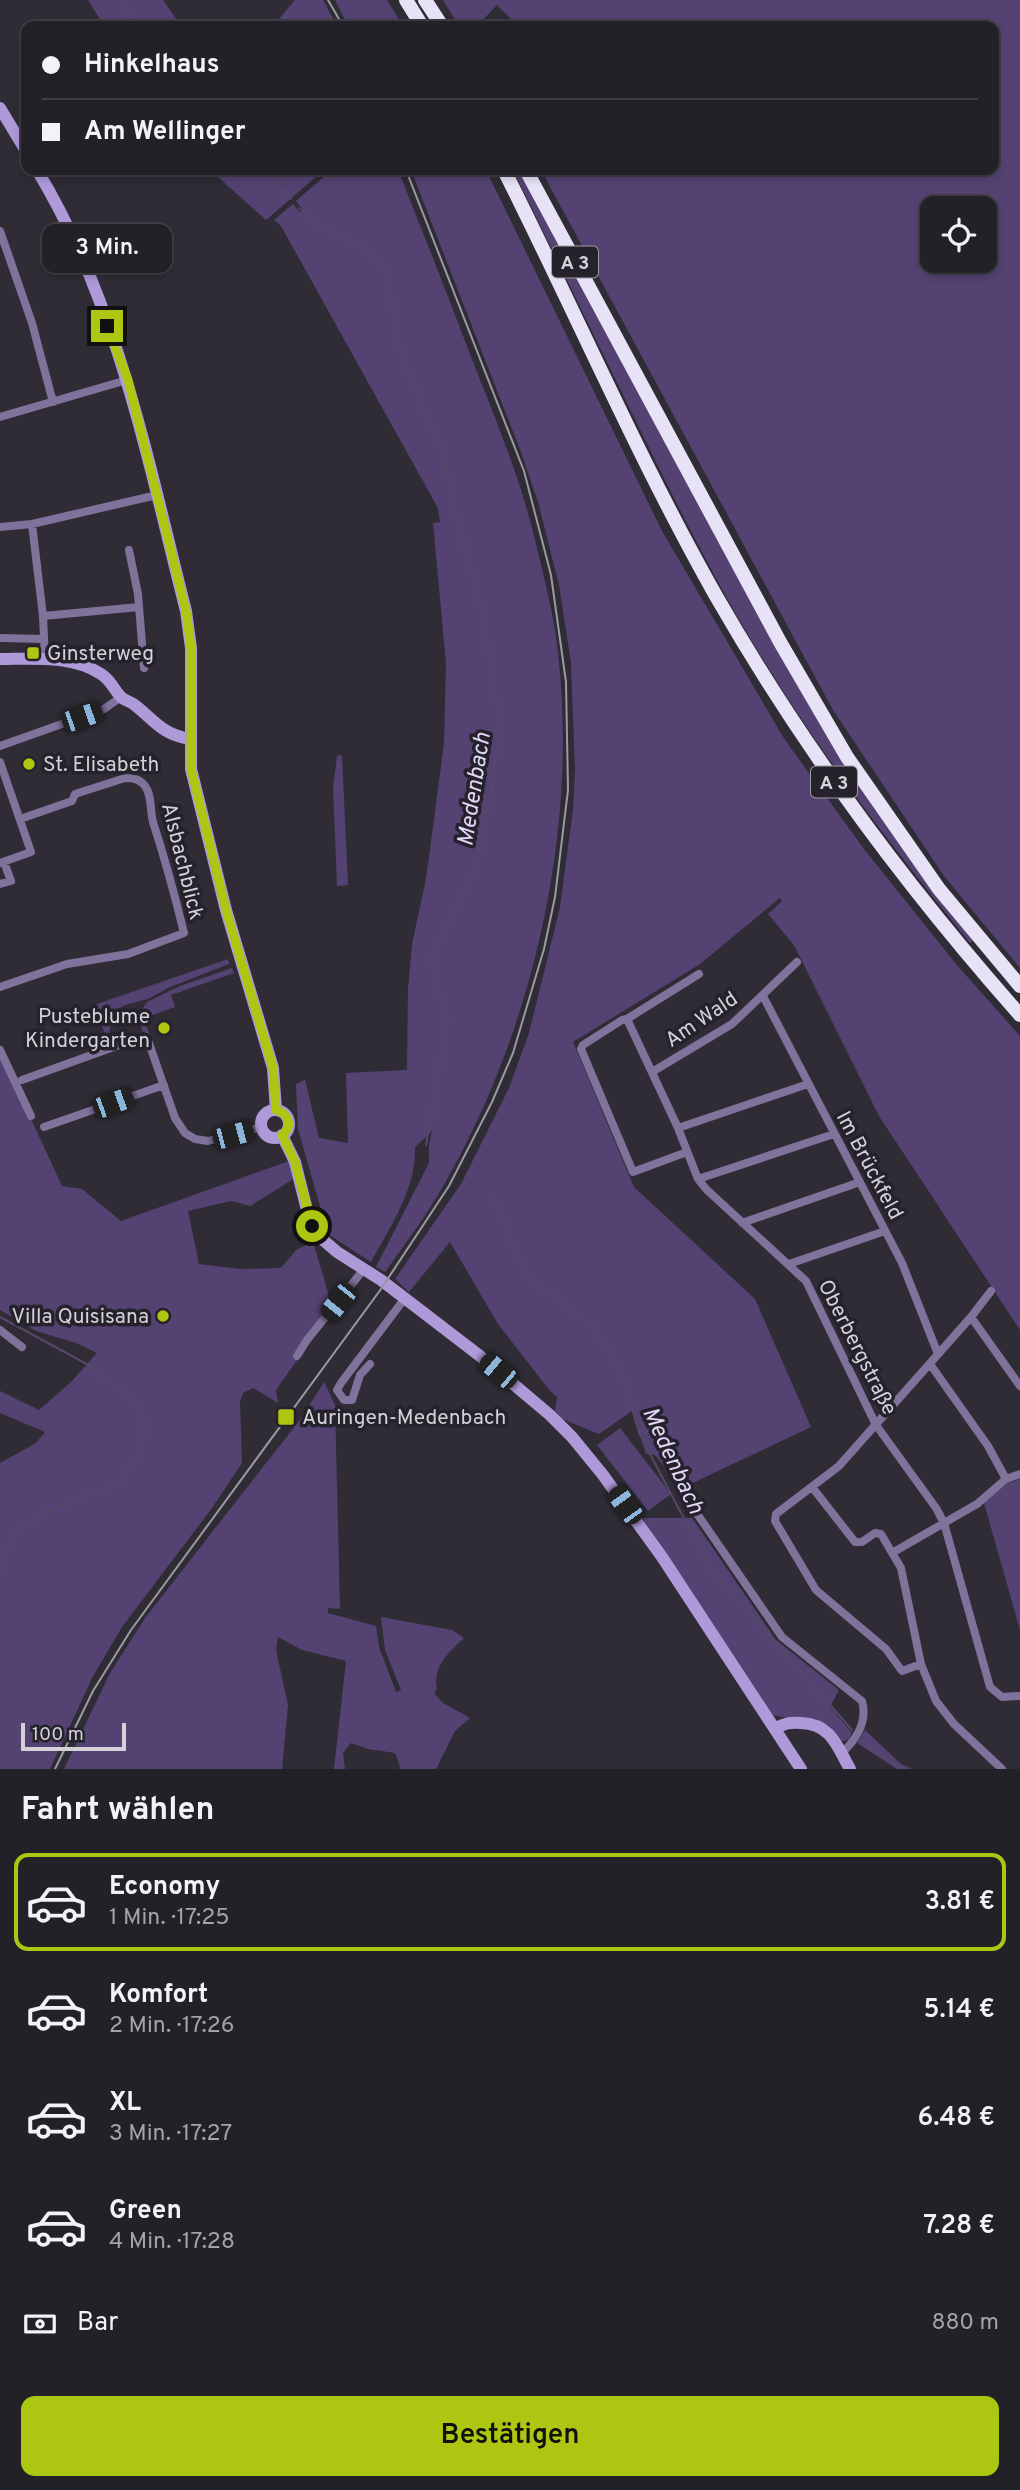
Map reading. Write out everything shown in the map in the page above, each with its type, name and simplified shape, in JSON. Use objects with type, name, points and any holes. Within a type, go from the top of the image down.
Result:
[{"type":"highway","points":[[406,0],[419,21]]},
{"type":"highway","points":[[425,0],[439,21]]},
{"type":"highway","name":"A 3","points":[[506,175],[659,490],[715,594],[754,659],[826,770],[890,858],[1020,1015]]},
{"type":"highway","name":"A 3","points":[[529,175],[767,618],[840,746],[939,889],[1020,986]]},
{"type":"main road","points":[[0,108],[21,143]]},
{"type":"main road","points":[[40,175],[68,224],[128,380],[186,611],[191,648],[191,769],[226,910],[273,1068],[276,1110]]},
{"type":"main road","points":[[0,659],[73,662],[109,680],[121,697],[135,705],[168,734],[190,739]]},
{"type":"main road","points":[[276,1110],[285,1114],[289,1127],[282,1135],[270,1136],[262,1127],[265,1115],[276,1110]]},
{"type":"main road","points":[[282,1135],[295,1162],[309,1217],[316,1233],[337,1252],[405,1298],[480,1356],[550,1415],[589,1456],[662,1557],[802,1769]]},
{"type":"main road","points":[[775,1729],[785,1732],[807,1724],[826,1730],[850,1769]]},
{"type":"main road","points":[[791,1752],[791,1737],[807,1724]]},
{"type":"street","points":[[0,231],[32,323],[53,402]]},
{"type":"street","points":[[0,417],[128,380]]},
{"type":"street","points":[[0,527],[32,524],[156,495]]},
{"type":"street","points":[[32,524],[43,616],[45,659]]},
{"type":"street","points":[[129,550],[139,607],[144,668]]},
{"type":"street","points":[[43,616],[139,607]]},
{"type":"street","points":[[0,638],[44,639]]},
{"type":"street","points":[[0,746],[104,709],[121,697]]},
{"type":"street","points":[[0,762],[31,852],[2,862],[11,881],[0,884]]},
{"type":"street","name":"Alsbachblick","points":[[0,987],[67,964],[128,954],[184,933],[159,836],[152,820],[147,788],[141,782],[134,778],[125,778],[75,794],[72,801],[20,819]]},
{"type":"street","name":"Am Wald","points":[[652,1072],[732,1024],[797,962]]},
{"type":"street","name":"Am Wald","points":[[687,1152],[633,1172],[581,1049],[583,1045],[622,1020],[699,974]]},
{"type":"street","name":"Im Brückfeld","points":[[763,996],[902,1264],[938,1354]]},
{"type":"street","name":"Oberbergstraße","points":[[627,1019],[678,1128],[698,1179],[707,1191],[812,1288],[876,1425],[944,1523],[988,1684],[1002,1697],[1020,1696]]},
{"type":"street","points":[[22,1080],[139,1038],[149,1043],[178,1124],[185,1133],[195,1139],[214,1140],[262,1127]]},
{"type":"street","points":[[0,1050],[31,1116]]},
{"type":"street","points":[[678,1128],[808,1084]]},
{"type":"street","points":[[44,1127],[164,1085]]},
{"type":"street","points":[[698,1179],[834,1134]]},
{"type":"street","points":[[741,1223],[860,1182]]},
{"type":"street","points":[[789,1264],[885,1231]]},
{"type":"street","points":[[297,1356],[364,1269]]},
{"type":"street","points":[[921,1664],[902,1671],[886,1649],[816,1590],[775,1521],[776,1514],[839,1466],[971,1317],[991,1290]]},
{"type":"street","points":[[370,1364],[360,1375],[356,1399],[344,1400],[337,1390],[341,1383],[405,1298]]},
{"type":"street","points":[[971,1317],[1020,1386]]},
{"type":"street","points":[[0,1330],[22,1347]]},
{"type":"street","points":[[930,1364],[988,1446],[1006,1479]]},
{"type":"street","points":[[892,1553],[977,1504],[1006,1479],[1020,1474]]},
{"type":"street","points":[[812,1487],[855,1542],[862,1542],[875,1533],[881,1534],[901,1568],[921,1664],[936,1701],[954,1724],[1003,1769]]},
{"type":"street","points":[[680,1489],[782,1637],[862,1701],[865,1711],[863,1722],[851,1745],[841,1754]]},
{"type":"shaded area","points":[[88,0],[163,0],[178,21],[101,21]]},
{"type":"shaded area","points":[[295,0],[323,0],[334,21],[277,21]]},
{"type":"shaded area","points":[[335,0],[387,0],[400,21],[346,21]]},
{"type":"shaded area","points":[[443,0],[1020,0],[1020,968],[944,876],[833,710],[544,175],[999,175],[999,21],[513,21],[497,5],[482,21],[456,21]]},
{"type":"shaded area","points":[[216,175],[318,175],[266,220]]},
{"type":"shaded area","points":[[326,175],[400,175],[517,476],[553,619],[562,699],[562,769],[557,840],[546,911],[529,980],[507,1048],[481,1113],[443,1187],[385,1272],[376,1267],[429,1163],[432,1131],[415,1147],[407,1193],[371,1262],[328,1234],[298,1129],[296,1084],[305,1080],[319,1138],[348,1143],[346,1073],[407,1070],[408,989],[412,944],[426,879],[444,744],[446,663],[433,523],[440,522],[438,508],[281,226],[274,220],[293,204],[300,212],[303,210],[296,201]]},
{"type":"shaded area","points":[[413,175],[488,175],[662,531],[785,740],[864,849],[956,964],[1020,1036],[1020,1330],[879,1116],[794,945],[768,914],[782,901],[780,898],[700,964],[573,1042],[634,1187],[755,1299],[811,1427],[682,1488],[655,1455],[646,1454],[632,1411],[599,1434],[562,1419],[555,1410],[557,1397],[498,1324],[450,1242],[409,1292],[395,1279],[461,1184],[509,1088],[529,1033],[560,907],[573,809],[575,769],[571,663],[559,585],[538,502]]},
{"type":"shaded area","points":[[515,175],[522,175],[774,645],[843,759],[974,940],[970,943],[887,838],[785,694],[743,627],[678,505]]},
{"type":"shaded area","points":[[342,755],[348,885],[337,886],[333,787],[337,756]]},
{"type":"shaded area","points":[[228,959],[229,964],[106,1015],[110,1028],[108,1042],[94,1005]]},
{"type":"shaded area","points":[[232,968],[234,973],[171,995],[175,1007],[144,1018],[150,1036],[142,1031],[141,1016],[147,1002],[180,986]]},
{"type":"shaded area","points":[[0,1052],[62,1186],[82,1189],[121,1221],[289,1161],[295,1178],[250,1206],[231,1201],[188,1211],[199,1264],[240,1269],[281,1268],[296,1250],[313,1242],[328,1292],[327,1318],[276,1390],[278,1403],[253,1388],[243,1393],[240,1402],[242,1463],[212,1508],[122,1627],[93,1676],[50,1769],[0,1769],[0,1463],[36,1443],[45,1432],[0,1413],[0,1391],[39,1410],[71,1382],[97,1353],[76,1343],[36,1331],[0,1310]]},
{"type":"shaded area","points":[[324,1382],[335,1405],[340,1609],[328,1608],[328,1613],[376,1626],[379,1647],[396,1692],[401,1690],[385,1650],[381,1617],[452,1630],[464,1638],[439,1667],[437,1689],[434,1693],[443,1703],[470,1718],[455,1731],[436,1769],[399,1769],[395,1753],[351,1743],[343,1753],[345,1769],[334,1769],[346,1661],[302,1650],[278,1637],[276,1650],[288,1705],[282,1769],[64,1769],[110,1673],[145,1618],[299,1421]]},
{"type":"shaded area","points":[[620,1428],[671,1494],[648,1511],[597,1445]]},
{"type":"shaded area","points":[[1020,1479],[1020,1630],[984,1503],[1008,1483]]},
{"type":"shaded area","points":[[642,1518],[692,1518],[776,1640],[839,1690],[830,1707],[852,1733],[848,1740],[839,1742],[816,1721],[773,1715]]},
{"type":"shaded area","points":[[865,1730],[901,1764],[912,1769],[897,1769],[857,1743]]},
{"type":"waterway","name":"Medenbach","points":[[121,0],[136,21]]},
{"type":"waterway","name":"Medenbach","points":[[270,175],[291,199]]},
{"type":"waterway","name":"Medenbach","points":[[299,208],[326,230],[366,251],[385,266],[402,355],[443,454],[454,508]]},
{"type":"waterway","name":"Medenbach","points":[[426,1145],[448,1018],[430,961],[474,872],[489,811],[500,723],[483,618],[456,513]]},
{"type":"waterway","name":"Medenbach","points":[[491,1194],[528,1277],[595,1329],[621,1370],[639,1433],[710,1568],[852,1730]]},
{"type":"waterway","points":[[0,1317],[94,1368],[139,1407],[145,1435],[137,1458],[119,1482],[49,1511],[27,1524],[11,1539],[0,1576]]},
{"type":"waterway","name":"Medenbach","points":[[863,1741],[876,1753],[904,1769]]},
{"type":"railway","points":[[328,0],[340,21]]},
{"type":"railway","points":[[55,1769],[93,1691],[131,1630],[381,1289],[449,1186],[492,1102],[513,1053],[544,949],[555,897],[568,790],[566,682],[551,575],[524,471],[408,175]]},
{"type":"place","name":"Ginsterweg","points":[[33,653]]},
{"type":"place","name":"St. Elisabeth","points":[[29,764]]},
{"type":"place","name":"Pusteblume Kindergarten","points":[[164,1028]]},
{"type":"place","name":"Villa Quisisana","points":[[163,1316]]},
{"type":"place","name":"Auringen-Medenbach","points":[[286,1417]]},
{"type":"route","points":[[107,326],[128,380],[186,611],[191,648],[191,769],[226,910],[273,1068],[276,1110],[285,1114],[289,1120],[289,1127],[282,1135],[295,1162],[312,1226]]}]
